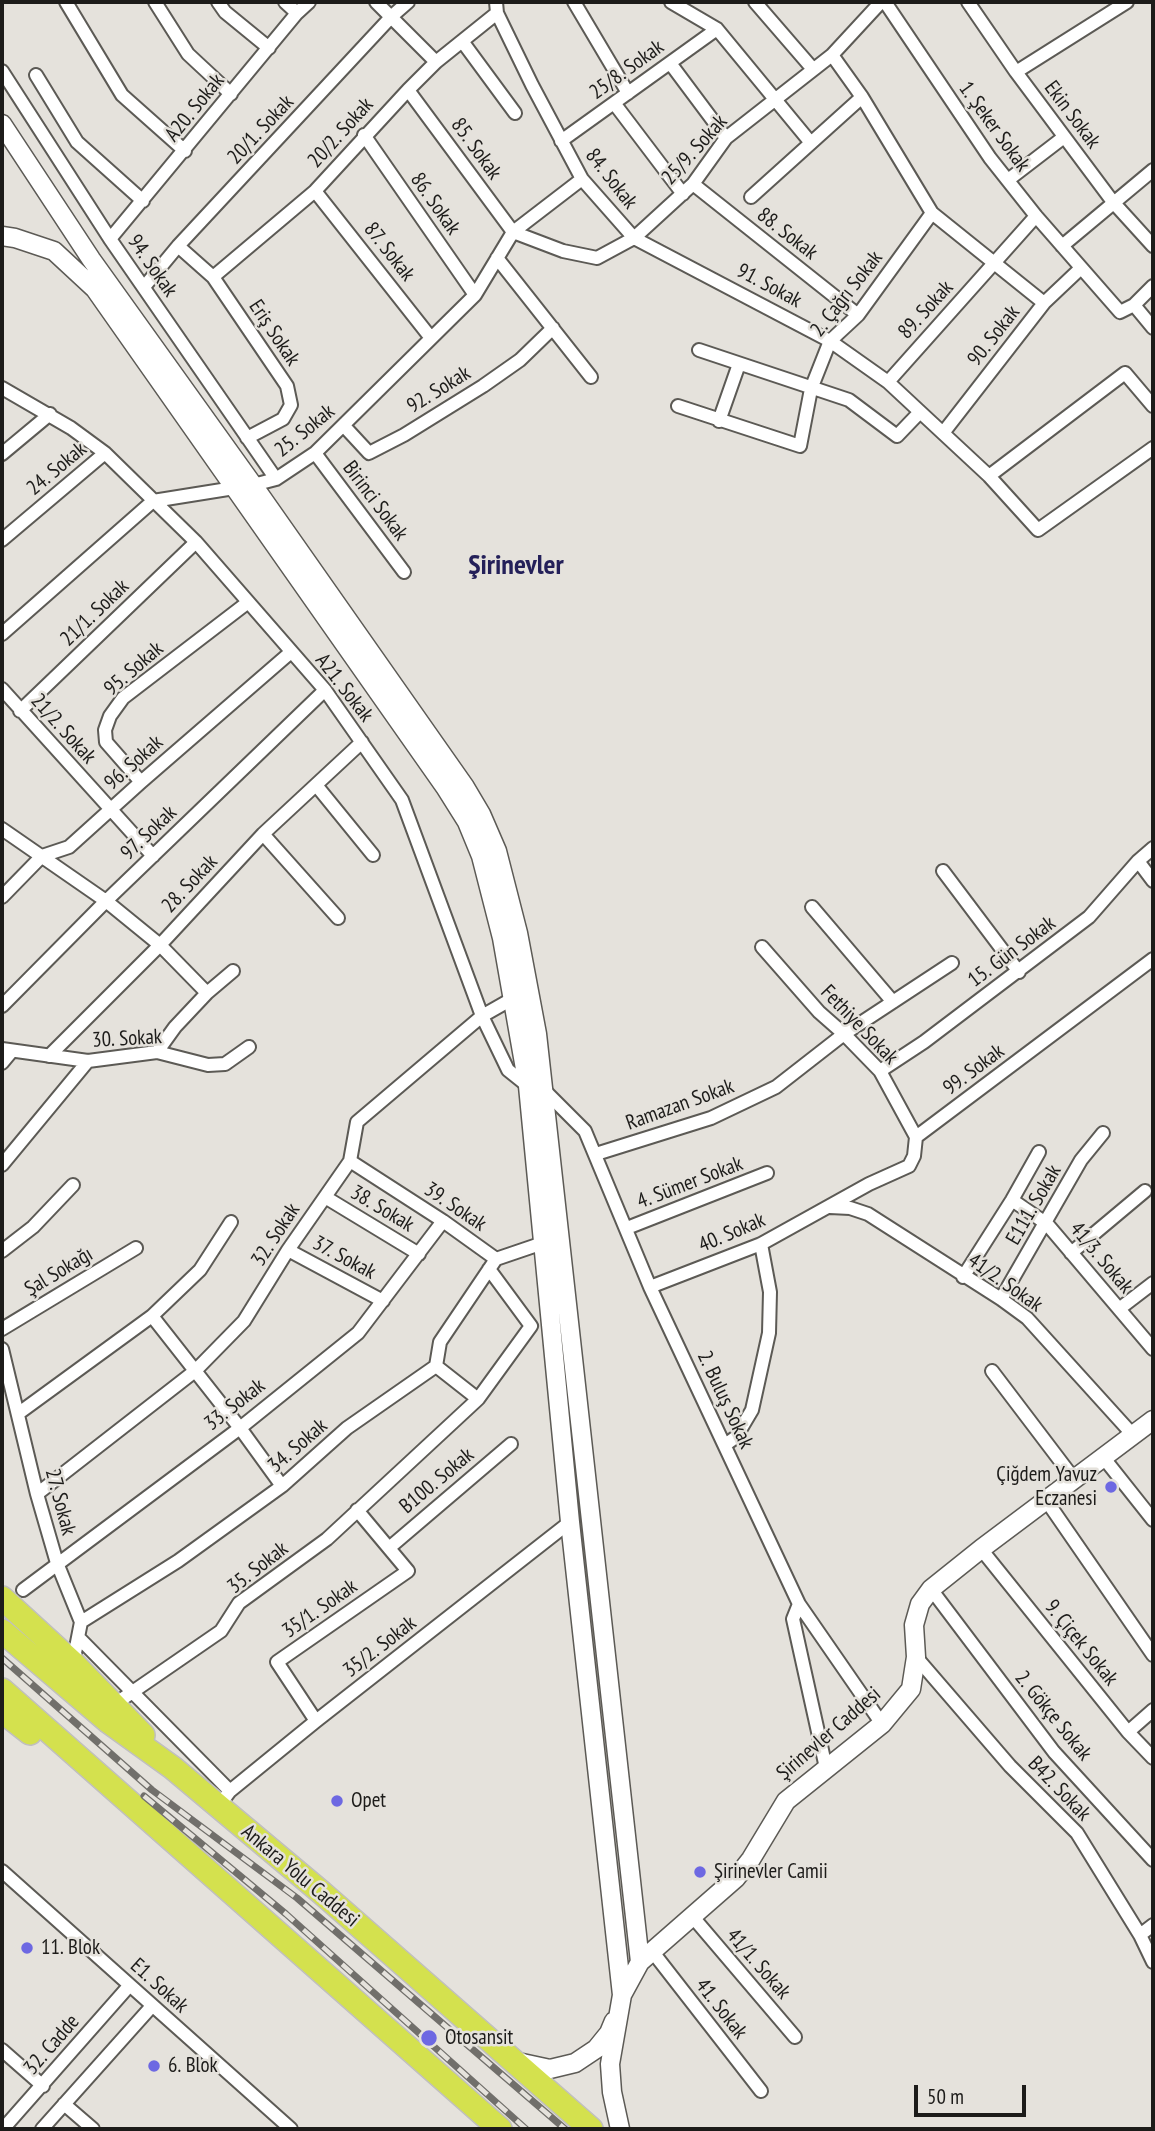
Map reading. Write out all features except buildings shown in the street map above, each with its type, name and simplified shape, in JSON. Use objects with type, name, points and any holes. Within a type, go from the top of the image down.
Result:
[{"type":"highway","points":[[2,1598],[73,1663],[124,1698],[173,1768]]},
{"type":"highway","name":"Ankara Yolu Caddesi","points":[[2,1631],[109,1722],[173,1768],[224,1799],[323,1893],[591,2129]]},
{"type":"highway","points":[[2,1690],[500,2129]]},
{"type":"highway","points":[[2,1711],[175,1842]]},
{"type":"main road","points":[[2,124],[445,787],[467,822],[484,868],[502,938],[521,994],[536,1088],[646,1956]]},
{"type":"main road","points":[[2,236],[54,251],[94,289],[244,486]]},
{"type":"main road","points":[[536,1088],[543,1242],[621,2003],[610,2064],[612,2092],[620,2129]]},
{"type":"main road","name":"Şirinevler Caddesi","points":[[512,2060],[550,2069],[575,2063],[596,2049],[609,2033],[621,2003],[646,1956],[736,1878],[751,1859],[786,1801],[881,1724],[911,1689],[916,1657],[914,1625],[920,1604],[931,1589],[1153,1420]]},
{"type":"street","points":[[66,2],[122,95],[185,151]]},
{"type":"street","points":[[155,2],[188,54],[231,94]]},
{"type":"street","points":[[218,2],[225,12],[269,48]]},
{"type":"street","points":[[285,2],[297,13]]},
{"type":"street","name":"A20. Sokak","points":[[110,239],[297,13],[309,2]]},
{"type":"street","points":[[376,2],[436,62]]},
{"type":"street","name":"20/1. Sokak","points":[[144,287],[178,246],[408,2]]},
{"type":"street","points":[[574,2],[628,93]]},
{"type":"street","points":[[671,2],[716,29],[811,144]]},
{"type":"street","points":[[755,2],[813,68]]},
{"type":"street","name":"25/9. Sokak","points":[[513,232],[563,251],[597,258],[634,238],[688,189],[726,138],[832,55],[883,2]]},
{"type":"street","name":"1. Şeker Sokak","points":[[883,2],[990,158],[1036,216],[1119,312],[1134,305]]},
{"type":"street","name":"Ekin Sokak","points":[[968,2],[1016,72],[1113,202],[1153,246]]},
{"type":"street","points":[[1016,72],[1127,2]]},
{"type":"street","points":[[497,7],[561,142]]},
{"type":"street","name":"20/2. Sokak","points":[[213,277],[315,191],[408,89],[497,7]]},
{"type":"street","name":"25/8. Sokak","points":[[561,142],[716,29]]},
{"type":"street","points":[[462,41],[515,113]]},
{"type":"street","points":[[832,55],[862,97],[932,213],[1044,303]]},
{"type":"street","points":[[670,63],[726,138]]},
{"type":"street","name":"94. Sokak","points":[[2,71],[110,239],[276,479]]},
{"type":"street","points":[[36,75],[76,142],[143,201]]},
{"type":"street","name":"85. Sokak","points":[[408,89],[513,232]]},
{"type":"street","points":[[751,197],[862,97]]},
{"type":"street","points":[[614,103],[688,189]]},
{"type":"street","name":"86. Sokak","points":[[364,135],[475,295]]},
{"type":"street","points":[[1008,180],[1064,137]]},
{"type":"street","name":"84. Sokak","points":[[561,142],[582,179],[634,238]]},
{"type":"street","points":[[1062,246],[1153,170]]},
{"type":"street","name":"25. Sokak","points":[[153,501],[276,479],[315,453],[475,295],[513,232],[582,179]]},
{"type":"street","name":"88. Sokak","points":[[688,189],[858,315]]},
{"type":"street","name":"87. Sokak","points":[[315,191],[431,338]]},
{"type":"street","name":"2. Çağrı Sokak","points":[[678,407],[800,446],[811,388],[830,341],[858,315],[932,213]]},
{"type":"street","name":"89. Sokak","points":[[888,382],[1036,216]]},
{"type":"street","name":"91. Sokak","points":[[634,238],[830,341],[888,382],[989,476],[1038,530],[1153,449]]},
{"type":"street","name":"Eriş Sokak","points":[[178,246],[213,277],[287,386],[291,405],[283,419],[247,438]]},
{"type":"street","points":[[497,258],[591,377]]},
{"type":"street","name":"90. Sokak","points":[[943,433],[1044,303],[1081,268]]},
{"type":"street","points":[[1153,286],[1134,305],[1153,328]]},
{"type":"street","name":"92. Sokak","points":[[344,426],[369,453],[404,435],[483,386],[520,360],[553,327]]},
{"type":"street","points":[[699,350],[849,400],[897,436],[920,412]]},
{"type":"street","points":[[719,421],[739,364]]},
{"type":"street","points":[[989,476],[1125,373],[1153,406]]},
{"type":"street","points":[[1140,390],[1153,382]]},
{"type":"street","name":"A21. Sokak","points":[[4,393],[50,414],[105,453],[195,542],[325,690],[402,800],[482,1016],[508,1070],[536,1088]]},
{"type":"street","points":[[2,454],[50,414]]},
{"type":"street","name":"24. Sokak","points":[[2,540],[105,453]]},
{"type":"street","name":"Birinci Sokak","points":[[315,453],[404,572]]},
{"type":"street","points":[[2,634],[153,501]]},
{"type":"street","name":"21/1. Sokak","points":[[20,711],[195,542]]},
{"type":"street","name":"95. Sokak","points":[[141,782],[106,742],[105,730],[110,716],[123,698],[247,603]]},
{"type":"street","name":"96. Sokak","points":[[2,897],[42,856],[69,847],[291,652]]},
{"type":"street","name":"21/2. Sokak","points":[[2,689],[153,856]]},
{"type":"street","name":"97. Sokak","points":[[2,1006],[106,901],[325,690]]},
{"type":"street","name":"28. Sokak","points":[[49,1056],[160,945],[263,834],[362,742]]},
{"type":"street","points":[[316,785],[373,855]]},
{"type":"street","points":[[2,829],[106,901],[160,945],[207,993]]},
{"type":"street","points":[[263,834],[338,918]]},
{"type":"street","name":"15. Gün Sokak","points":[[880,1071],[1019,972],[1089,917],[1138,861],[1153,848]]},
{"type":"street","points":[[1138,861],[1153,881]]},
{"type":"street","points":[[943,872],[1019,972]]},
{"type":"street","points":[[812,908],[893,1002]]},
{"type":"street","name":"Fethiye Sokak","points":[[762,947],[818,1012],[880,1071],[916,1137]]},
{"type":"street","name":"99. Sokak","points":[[916,1137],[1153,959]]},
{"type":"street","name":"Ramazan Sokak","points":[[596,1154],[711,1118],[776,1087],[844,1034],[952,963]]},
{"type":"street","points":[[157,1052],[175,1027],[207,993],[233,971]]},
{"type":"street","name":"32. Sokak","points":[[37,1494],[195,1371],[244,1321],[288,1250],[350,1161],[357,1122],[482,1016],[521,994]]},
{"type":"street","name":"30. Sokak","points":[[7,1050],[88,1060],[157,1052],[208,1065],[225,1064],[249,1047]]},
{"type":"street","points":[[2,1063],[7,1050]]},
{"type":"street","points":[[2,1165],[88,1060]]},
{"type":"street","name":"2. Buluş Sokak","points":[[536,1088],[585,1131],[650,1287],[799,1604],[881,1724]]},
{"type":"street","name":"E111. Sokak","points":[[1002,1299],[1082,1160],[1103,1133]]},
{"type":"street","points":[[826,1207],[909,1166],[914,1156],[916,1137]]},
{"type":"street","points":[[963,1277],[1039,1152]]},
{"type":"street","name":"39. Sokak","points":[[350,1161],[443,1222],[493,1264],[543,1242]]},
{"type":"street","name":"4. Sümer Sokak","points":[[627,1228],[767,1173]]},
{"type":"street","points":[[2,1251],[33,1227],[73,1185]]},
{"type":"street","points":[[1071,1253],[1145,1191]]},
{"type":"street","name":"38. Sokak","points":[[325,1197],[419,1254]]},
{"type":"street","name":"41/3. Sokak","points":[[1012,1200],[1047,1224],[1153,1349]]},
{"type":"street","name":"40. Sokak","points":[[650,1287],[761,1244],[826,1207]]},
{"type":"street","name":"41/2. Sokak","points":[[826,1207],[850,1208],[869,1214],[963,1277],[1002,1299],[1027,1318],[1133,1435]]},
{"type":"street","points":[[19,1413],[152,1316],[200,1270],[231,1222]]},
{"type":"street","name":"33. Sokak","points":[[23,1590],[240,1427],[358,1333],[443,1222]]},
{"type":"street","points":[[725,1445],[736,1437],[752,1410],[769,1333],[771,1292],[761,1244]]},
{"type":"street","name":"Şal Sokağı","points":[[2,1329],[136,1248]]},
{"type":"street","name":"37. Sokak","points":[[288,1250],[383,1301]]},
{"type":"street","points":[[478,1399],[436,1366],[440,1342],[493,1264]]},
{"type":"street","name":"35. Sokak","points":[[124,1698],[221,1631],[239,1603],[327,1539],[478,1399],[531,1326],[493,1264]]},
{"type":"street","points":[[1119,1309],[1153,1283]]},
{"type":"street","points":[[152,1316],[240,1427],[282,1486]]},
{"type":"street","name":"27. Sokak","points":[[2,1349],[5,1378],[19,1413],[37,1494],[57,1563],[81,1622],[73,1663]]},
{"type":"street","name":"34. Sokak","points":[[81,1622],[178,1561],[282,1486],[347,1428],[436,1366]]},
{"type":"street","points":[[992,1371],[1074,1479]]},
{"type":"street","name":"B100. Sokak","points":[[388,1548],[510,1444]]},
{"type":"street","points":[[1103,1457],[1153,1520]]},
{"type":"street","points":[[1046,1500],[1153,1655]]},
{"type":"street","points":[[357,1510],[388,1548]]},
{"type":"street","name":"35/2. Sokak","points":[[224,1799],[316,1721],[570,1522]]},
{"type":"street","name":"35/1. Sokak","points":[[316,1721],[277,1662],[408,1571],[388,1548]]},
{"type":"street","name":"9. Çiçek Sokak","points":[[981,1549],[1128,1732],[1153,1758]]},
{"type":"street","name":"2. Gökçe Sokak","points":[[931,1589],[1054,1752],[1153,1860]]},
{"type":"street","points":[[799,1604],[793,1619],[826,1768]]},
{"type":"street","points":[[79,1638],[124,1698],[224,1799]]},
{"type":"street","name":"B42. Sokak","points":[[916,1657],[1010,1766],[1077,1833],[1153,1962]]},
{"type":"street","points":[[1128,1732],[1153,1710]]},
{"type":"street","name":"E1. Sokak","points":[[2,1871],[291,2129]]},
{"type":"street","name":"41/1. Sokak","points":[[692,1916],[795,2036]]},
{"type":"street","points":[[1140,1936],[1153,1925]]},
{"type":"street","name":"41. Sokak","points":[[646,1956],[761,2091]]},
{"type":"street","name":"32. Cadde","points":[[3,2129],[130,1986]]},
{"type":"street","points":[[42,2129],[152,2006]]},
{"type":"street","points":[[2,2050],[43,2086]]},
{"type":"street","points":[[64,2104],[93,2129]]},
{"type":"railway","points":[[2,1658],[152,1790],[297,1898],[565,2129]]},
{"type":"railway","points":[[144,1796],[286,1914],[526,2129]]},
{"type":"place","name":"Çiğdem Yavuz Eczanesi","points":[[1111,1487]]},
{"type":"place","name":"Opet","points":[[337,1801]]},
{"type":"place","name":"Şirinevler Camii","points":[[700,1872]]},
{"type":"place","name":"11. Blok","points":[[27,1948]]},
{"type":"place","name":"Otosansit","points":[[429,2038]]},
{"type":"place","name":"6. Blok","points":[[154,2066]]},
{"type":"district","name":"Şirinevler","points":[[516,566]]}]
